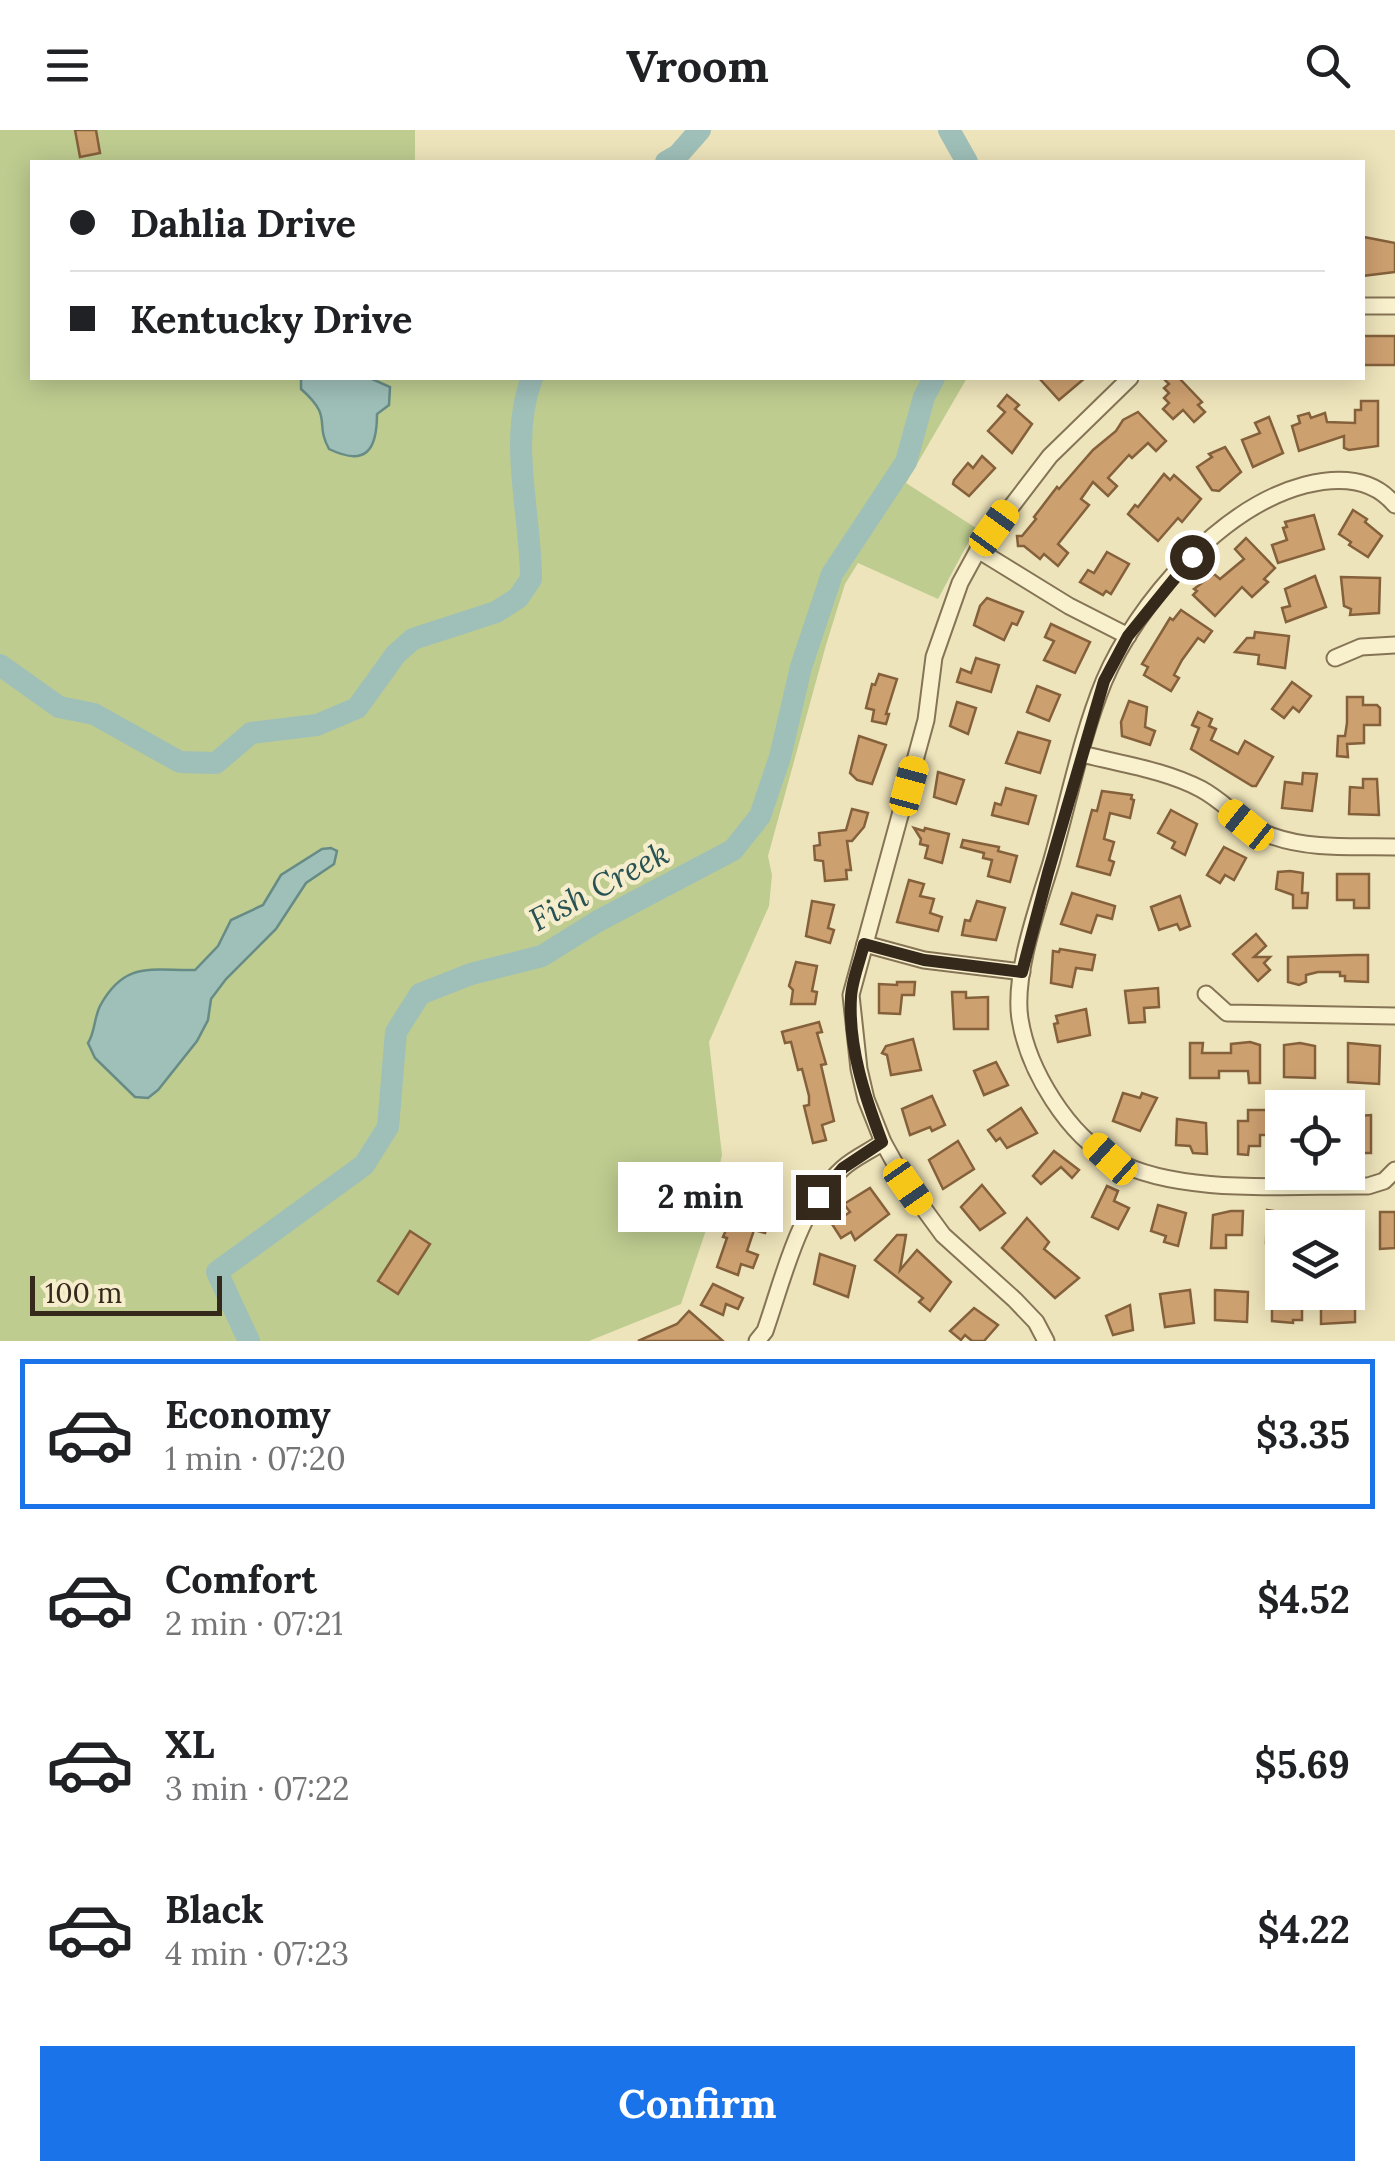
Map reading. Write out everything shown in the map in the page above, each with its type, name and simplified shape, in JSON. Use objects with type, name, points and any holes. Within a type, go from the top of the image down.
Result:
[{"type":"street","points":[[1365,306],[1395,306]]},
{"type":"street","points":[[1046,1341],[1036,1322],[1016,1300],[942,1235],[882,1142],[866,1099],[852,1026],[851,996],[926,720],[934,657],[960,582],[978,550],[1050,456],[1128,380]]},
{"type":"street","points":[[1391,500],[1370,484],[1330,479],[1292,489],[1252,508],[1212,534],[1170,580],[1128,636],[1104,681],[1082,754],[1022,972],[1020,1018],[1049,1098],[1110,1159],[1174,1183],[1368,1186],[1384,1181],[1395,1170]]},
{"type":"street","points":[[978,550],[1069,606],[1128,636]]},
{"type":"street","points":[[1335,658],[1361,646],[1395,645]]},
{"type":"street","points":[[1082,754],[1170,776],[1204,790],[1246,825],[1273,837],[1311,846],[1395,847]]},
{"type":"street","points":[[864,944],[924,960],[1022,972]]},
{"type":"street","points":[[1206,994],[1227,1014],[1395,1016]]},
{"type":"street","points":[[757,1341],[765,1331],[800,1232],[818,1197],[843,1168],[882,1142]]},
{"type":"green space","points":[[0,130],[415,130],[415,160],[30,160],[30,380],[966,380],[906,483],[976,528],[938,599],[858,563],[845,584],[826,645],[768,856],[772,875],[769,906],[709,1042],[722,1155],[705,1233],[681,1304],[589,1341],[0,1341]]},
{"type":"water","points":[[301,380],[374,380],[390,387],[389,405],[377,414],[375,437],[367,452],[352,456],[329,449],[317,407],[301,389]]},
{"type":"water","points":[[322,849],[337,851],[334,864],[306,883],[276,929],[211,999],[208,1020],[197,1041],[158,1090],[148,1098],[135,1097],[95,1058],[88,1043],[109,991],[119,981],[141,971],[195,970],[218,946],[231,920],[263,905],[281,875]]},
{"type":"building","points":[[75,130],[96,130],[100,153],[80,157]]},
{"type":"building","points":[[1365,237],[1395,243],[1395,272],[1365,276]]},
{"type":"building","points":[[1365,336],[1395,336],[1395,365],[1365,365]]},
{"type":"building","points":[[1041,380],[1083,380],[1059,400]]},
{"type":"building","points":[[1165,380],[1181,380],[1202,402],[1198,405],[1205,412],[1194,422],[1183,410],[1173,419],[1163,409],[1169,403],[1164,398],[1169,393],[1164,388],[1169,384]]},
{"type":"building","points":[[1007,395],[1019,405],[1015,409],[1032,424],[1012,453],[988,431],[1005,412],[998,406]]},
{"type":"building","points":[[1361,401],[1378,401],[1378,446],[1349,450],[1344,448],[1344,436],[1299,451],[1292,426],[1300,423],[1298,416],[1309,413],[1311,418],[1325,413],[1327,422],[1355,423],[1355,410],[1361,410]]},
{"type":"building","points":[[1138,412],[1166,441],[1156,451],[1148,443],[1132,458],[1129,455],[1108,478],[1117,486],[1108,496],[1093,482],[1081,499],[1089,505],[1058,544],[1068,553],[1058,566],[1044,554],[1040,559],[1024,546],[1018,546],[1017,536],[1022,536],[1036,519],[1057,487],[1123,420]]},
{"type":"building","points":[[1269,417],[1283,453],[1253,467],[1242,440],[1260,433],[1255,423]]},
{"type":"building","points":[[1225,447],[1241,472],[1219,491],[1212,490],[1197,467],[1212,457],[1209,454]]},
{"type":"building","points":[[982,456],[995,468],[969,496],[953,484],[954,480],[968,463],[973,468]]},
{"type":"building","points":[[1164,474],[1170,480],[1174,475],[1201,499],[1182,522],[1178,518],[1158,541],[1128,514]]},
{"type":"building","points":[[1353,510],[1382,536],[1368,557],[1339,534]]},
{"type":"building","points":[[1314,515],[1324,549],[1278,563],[1272,545],[1287,540],[1285,522]]},
{"type":"building","points":[[1246,538],[1275,568],[1264,579],[1268,582],[1252,597],[1242,587],[1215,616],[1193,595],[1197,591],[1194,589],[1214,574],[1220,579],[1244,559],[1235,549]]},
{"type":"building","points":[[1107,552],[1129,564],[1111,594],[1106,591],[1103,595],[1080,582],[1088,570],[1094,573]]},
{"type":"building","points":[[1315,576],[1326,607],[1286,622],[1282,608],[1290,606],[1285,589]]},
{"type":"building","points":[[1341,577],[1380,578],[1379,613],[1350,615],[1351,609],[1344,606]]},
{"type":"building","points":[[987,598],[1023,612],[1004,640],[974,625]]},
{"type":"building","points":[[1181,610],[1212,631],[1204,642],[1198,638],[1182,660],[1174,675],[1179,678],[1171,691],[1144,675],[1148,667],[1142,664],[1170,618],[1173,620]]},
{"type":"building","points":[[1051,624],[1090,642],[1075,673],[1044,660],[1054,641],[1045,637]]},
{"type":"building","points":[[1255,632],[1289,636],[1285,668],[1258,664],[1259,655],[1235,652],[1247,638],[1254,638]]},
{"type":"building","points":[[976,658],[999,665],[991,692],[957,682],[961,669],[971,673]]},
{"type":"building","points":[[879,674],[897,679],[886,724],[872,721],[874,710],[866,708]]},
{"type":"building","points":[[1292,682],[1311,696],[1299,712],[1293,707],[1284,718],[1272,709]]},
{"type":"building","points":[[1037,686],[1060,695],[1049,721],[1027,712]]},
{"type":"building","points":[[1347,697],[1363,697],[1363,705],[1380,708],[1380,725],[1364,725],[1364,743],[1347,744],[1348,757],[1337,756],[1338,736],[1345,736]]},
{"type":"building","points":[[1129,701],[1147,707],[1145,727],[1155,731],[1150,745],[1122,736],[1121,722]]},
{"type":"building","points":[[957,702],[976,708],[968,734],[950,726]]},
{"type":"building","points":[[1198,712],[1212,719],[1209,726],[1216,729],[1211,740],[1238,754],[1245,741],[1273,757],[1256,786],[1191,749],[1199,728],[1192,725]]},
{"type":"building","points":[[1018,732],[1050,741],[1040,773],[1006,763]]},
{"type":"building","points":[[859,736],[886,745],[872,784],[857,780],[850,773]]},
{"type":"building","points":[[938,772],[964,780],[956,804],[934,797]]},
{"type":"building","points":[[1303,773],[1317,774],[1312,811],[1282,808],[1285,782],[1302,784]]},
{"type":"building","points":[[1363,779],[1377,779],[1379,815],[1349,814],[1350,787],[1363,788]]},
{"type":"building","points":[[1006,788],[1036,796],[1028,824],[992,815],[995,803],[1001,805]]},
{"type":"building","points":[[1102,791],[1132,795],[1134,800],[1130,818],[1110,813],[1104,839],[1114,842],[1110,875],[1077,866],[1092,810],[1097,811]]},
{"type":"building","points":[[852,809],[868,813],[864,827],[852,841],[847,841],[851,870],[846,870],[847,879],[825,881],[823,861],[815,860],[814,846],[820,845],[819,833],[846,830]]},
{"type":"building","points":[[1171,810],[1197,824],[1185,855],[1172,848],[1175,842],[1158,833]]},
{"type":"building","points":[[914,828],[949,834],[942,863],[925,858],[928,846],[920,844]]},
{"type":"building","points":[[963,840],[999,847],[998,851],[1017,856],[1010,882],[988,876],[992,860],[983,858],[984,853],[961,847]]},
{"type":"building","points":[[1224,847],[1246,858],[1234,880],[1225,875],[1220,883],[1207,875]]},
{"type":"building","points":[[1278,872],[1303,873],[1302,893],[1308,893],[1307,908],[1293,908],[1293,895],[1276,889]]},
{"type":"building","points":[[1337,874],[1369,874],[1369,908],[1354,908],[1354,900],[1337,900]]},
{"type":"building","points":[[909,880],[924,884],[920,896],[934,899],[930,913],[942,917],[938,931],[897,922]]},
{"type":"building","points":[[1072,893],[1115,906],[1112,919],[1097,915],[1091,933],[1061,924]]},
{"type":"building","points":[[1180,896],[1190,926],[1180,930],[1177,924],[1159,930],[1151,907]]},
{"type":"building","points":[[812,901],[834,905],[828,928],[834,930],[830,943],[806,936]]},
{"type":"building","points":[[977,901],[1005,908],[996,940],[962,935],[965,920],[970,921]]},
{"type":"building","points":[[1256,934],[1266,946],[1254,957],[1270,957],[1264,963],[1270,970],[1258,981],[1233,954]]},
{"type":"building","points":[[1053,951],[1095,955],[1092,970],[1076,968],[1072,987],[1051,983]]},
{"type":"building","points":[[1368,955],[1368,982],[1345,981],[1340,972],[1318,972],[1306,975],[1306,982],[1299,985],[1288,982],[1288,957]]},
{"type":"building","points":[[796,962],[817,966],[812,991],[817,992],[815,1004],[791,1004],[793,990],[789,986]]},
{"type":"building","points":[[915,982],[914,995],[902,995],[900,1014],[879,1013],[879,984]]},
{"type":"building","points":[[1158,988],[1159,1007],[1144,1008],[1145,1022],[1129,1023],[1125,991]]},
{"type":"building","points":[[952,992],[966,992],[966,998],[988,997],[988,1029],[954,1029]]},
{"type":"building","points":[[1086,1009],[1090,1035],[1058,1042],[1056,1016]]},
{"type":"building","points":[[819,1022],[822,1032],[817,1033],[826,1064],[821,1065],[834,1121],[822,1125],[826,1140],[813,1143],[804,1106],[809,1105],[809,1096],[802,1069],[798,1070],[791,1042],[785,1043],[782,1032]]},
{"type":"building","points":[[913,1039],[921,1070],[891,1075],[887,1055],[882,1053],[886,1046]]},
{"type":"building","points":[[1190,1043],[1203,1043],[1202,1053],[1231,1053],[1231,1044],[1260,1045],[1260,1083],[1249,1083],[1248,1071],[1219,1071],[1219,1078],[1190,1078]]},
{"type":"building","points":[[1348,1043],[1380,1046],[1379,1084],[1348,1082]]},
{"type":"building","points":[[1284,1045],[1315,1046],[1315,1078],[1284,1077]]},
{"type":"building","points":[[996,1062],[1008,1085],[984,1095],[974,1071]]},
{"type":"building","points":[[1123,1093],[1157,1098],[1140,1131],[1113,1121]]},
{"type":"building","points":[[932,1096],[945,1125],[910,1135],[902,1109]]},
{"type":"building","points":[[1021,1108],[1037,1133],[1007,1148],[988,1130]]},
{"type":"building","points":[[1248,1110],[1265,1110],[1265,1135],[1260,1135],[1260,1146],[1249,1146],[1248,1155],[1238,1154],[1238,1121],[1248,1121]]},
{"type":"building","points":[[1365,1115],[1371,1115],[1371,1153],[1365,1153]]},
{"type":"building","points":[[1177,1119],[1206,1123],[1207,1154],[1176,1145]]},
{"type":"building","points":[[958,1141],[974,1169],[943,1189],[929,1160]]},
{"type":"building","points":[[1054,1151],[1079,1170],[1072,1178],[1061,1167],[1041,1184],[1033,1176]]},
{"type":"building","points":[[737,1172],[768,1181],[766,1197],[777,1201],[765,1233],[754,1230],[747,1251],[758,1255],[753,1268],[741,1264],[738,1275],[717,1267],[727,1238],[723,1237],[726,1230],[720,1228]]},
{"type":"building","points":[[982,1185],[1005,1213],[980,1230],[961,1207]]},
{"type":"building","points":[[1107,1186],[1118,1191],[1114,1201],[1129,1208],[1118,1229],[1092,1217]]},
{"type":"building","points":[[870,1188],[889,1214],[855,1240],[851,1232],[841,1238],[832,1224],[850,1212],[844,1204]]},
{"type":"building","points":[[1158,1205],[1186,1213],[1178,1246],[1164,1242],[1166,1236],[1151,1231]]},
{"type":"building","points":[[1243,1211],[1242,1235],[1226,1235],[1226,1248],[1211,1248],[1213,1215]]},
{"type":"building","points":[[1380,1212],[1395,1212],[1395,1248],[1380,1249]]},
{"type":"building","points":[[1027,1218],[1049,1242],[1044,1249],[1079,1278],[1055,1298],[1002,1248]]},
{"type":"building","points":[[410,1231],[430,1244],[398,1294],[378,1281]]},
{"type":"building","points":[[897,1235],[906,1235],[900,1270],[917,1250],[951,1282],[930,1311],[919,1302],[923,1298],[875,1260]]},
{"type":"building","points":[[820,1254],[855,1266],[848,1297],[814,1284]]},
{"type":"building","points":[[713,1284],[743,1298],[738,1309],[726,1304],[723,1315],[701,1305]]},
{"type":"building","points":[[1190,1290],[1194,1323],[1165,1327],[1160,1294]]},
{"type":"building","points":[[1215,1290],[1248,1292],[1247,1322],[1215,1320]]},
{"type":"building","points":[[1130,1305],[1133,1330],[1113,1335],[1106,1316]]},
{"type":"building","points":[[974,1308],[998,1325],[984,1341],[972,1341],[965,1335],[961,1340],[950,1331]]},
{"type":"building","points":[[1272,1310],[1302,1310],[1302,1320],[1272,1321]]},
{"type":"building","points":[[1321,1310],[1355,1310],[1355,1322],[1321,1324]]},
{"type":"building","points":[[689,1311],[723,1341],[638,1341],[677,1324]]},
{"type":"waterway","points":[[669,160],[700,130]]},
{"type":"waterway","name":"Fish Creek","points":[[949,130],[966,160]]},
{"type":"waterway","points":[[0,665],[59,707],[94,714],[180,762],[216,763],[251,733],[317,725],[357,708],[396,654],[413,639],[496,612],[518,598],[531,579],[521,452],[525,402],[531,380]]},
{"type":"waterway","name":"Fish Creek","points":[[249,1341],[217,1272],[364,1165],[388,1127],[396,1032],[420,994],[471,974],[542,956],[598,921],[733,850],[760,816],[780,757],[801,667],[832,574],[906,462],[924,397],[933,380]]},
{"type":"waterway","points":[[242,1341],[245,1338]]},
{"type":"route","points":[[818,1197],[843,1168],[882,1142],[866,1099],[852,1026],[851,996],[864,944],[924,960],[1022,972],[1104,681],[1128,636],[1192,557]]}]
